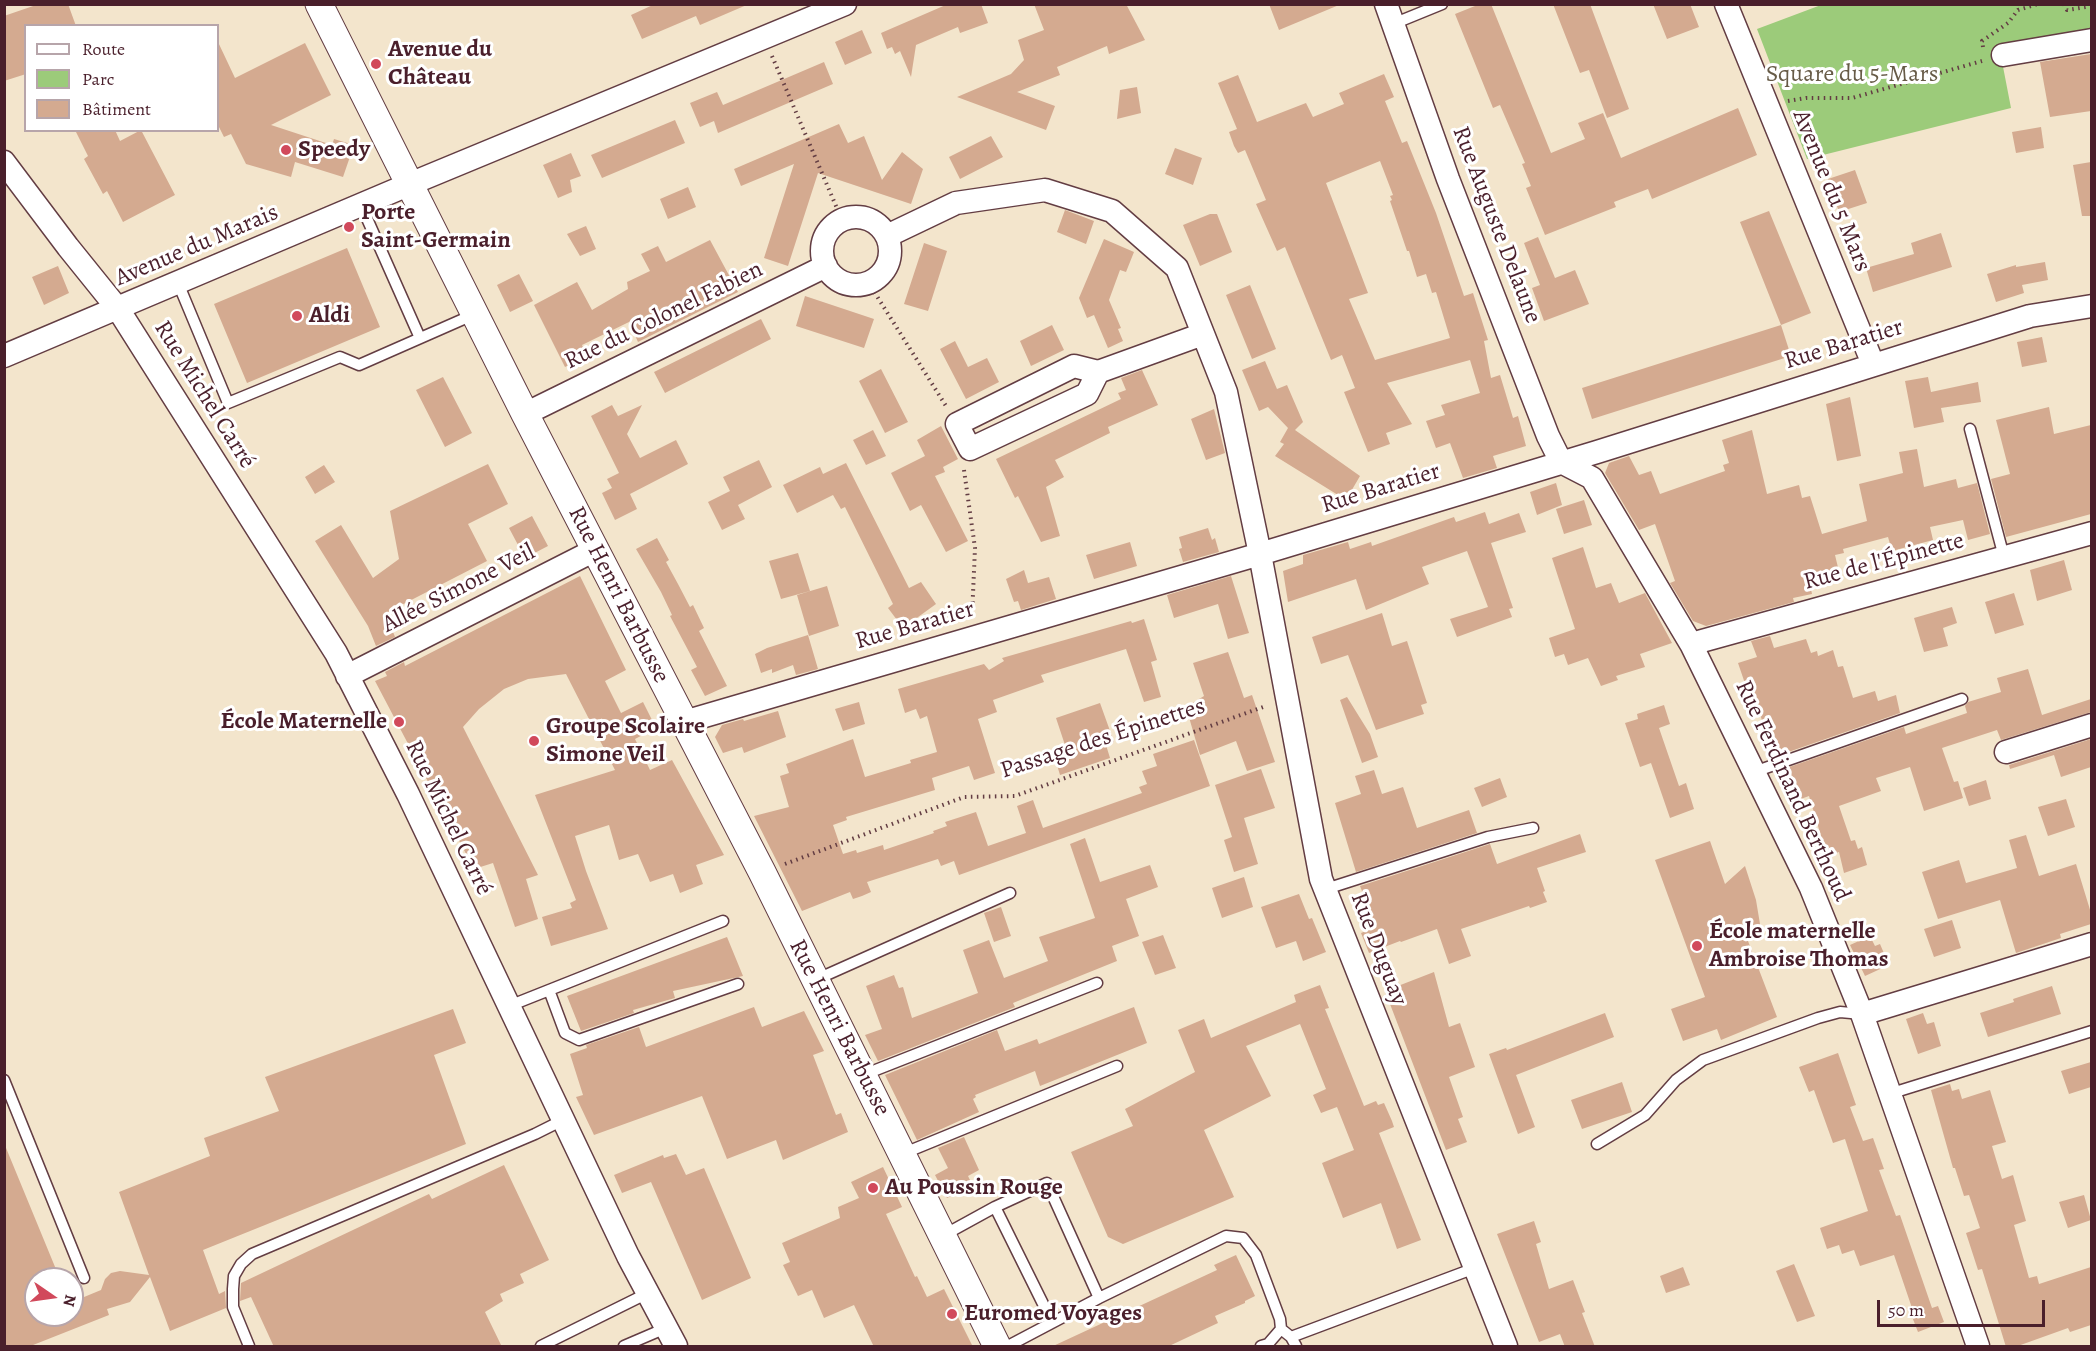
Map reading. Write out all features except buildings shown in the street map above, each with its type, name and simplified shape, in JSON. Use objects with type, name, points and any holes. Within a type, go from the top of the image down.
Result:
[{"type":"street","name":"Rue Henri Barbusse","points":[[319,4],[525,414],[762,872],[997,1347]]},
{"type":"street","points":[[410,184],[845,4]]},
{"type":"street","name":"Avenue du 5 Mars","points":[[1726,4],[1873,364]]},
{"type":"street","name":"Rue Auguste Delaune","points":[[1389,14],[1448,179],[1548,436],[1561,462]]},
{"type":"street","points":[[2003,55],[2091,40]]},
{"type":"street","name":"Rue Michel Carré","points":[[4,162],[118,309],[336,653],[408,795],[628,1256],[671,1337]]},
{"type":"street","name":"Avenue du Marais","points":[[4,356],[410,184]]},
{"type":"street","points":[[887,236],[956,204],[1045,189],[1112,211],[1176,268],[1226,392],[1260,554]]},
{"type":"street","points":[[853,217],[873,221],[887,236],[890,247],[885,268],[878,277],[868,282],[859,285],[849,284],[839,280],[826,266],[822,248],[825,239],[829,231],[842,220],[853,217]]},
{"type":"street","name":"Rue du Colonel Fabien","points":[[525,414],[826,266]]},
{"type":"street","name":"Rue Baratier","points":[[684,722],[1260,554],[2030,316],[2091,306]]},
{"type":"street","points":[[1098,372],[1087,394],[970,449],[957,424],[1074,366],[1098,372],[1203,334]]},
{"type":"street","name":"Rue Ferdinand Berthoud","points":[[1561,462],[1592,478],[1691,645],[1810,888],[1862,1014],[1978,1347]]},
{"type":"street","name":"Rue de l'Épinette","points":[[1691,645],[2091,533]]},
{"type":"street","name":"Allée Simone Veil","points":[[347,676],[595,550]]},
{"type":"street","name":"Rue Duguay","points":[[1260,554],[1322,879],[1506,1347]]},
{"type":"street","points":[[2006,752],[2091,725]]},
{"type":"street","points":[[1862,1014],[2091,944]]},
{"type":"lane","points":[[1389,14],[1442,4]]},
{"type":"lane","points":[[361,205],[420,338]]},
{"type":"lane","points":[[178,283],[228,404],[340,357],[359,365],[475,314]]},
{"type":"lane","points":[[1970,429],[2004,557]]},
{"type":"lane","points":[[1754,772],[1962,699]]},
{"type":"lane","points":[[1326,889],[1488,837],[1533,828]]},
{"type":"lane","points":[[815,980],[1010,893]]},
{"type":"lane","points":[[509,1006],[723,921]]},
{"type":"lane","points":[[863,1075],[1097,983]]},
{"type":"lane","points":[[549,990],[565,1034],[579,1040],[738,984]]},
{"type":"lane","points":[[1597,1144],[1645,1115],[1676,1080],[1703,1060],[1818,1018],[1840,1012],[1862,1014]]},
{"type":"lane","points":[[1889,1094],[2091,1031]]},
{"type":"lane","points":[[902,1154],[1117,1065]]},
{"type":"lane","points":[[4,1080],[80,1267]]},
{"type":"lane","points":[[249,1347],[233,1307],[232,1289],[234,1276],[241,1264],[252,1254],[563,1120]]},
{"type":"lane","points":[[942,1236],[995,1207],[1047,1183],[1099,1298]]},
{"type":"lane","points":[[995,1207],[1052,1322]]},
{"type":"lane","points":[[1008,1347],[1099,1298],[1226,1236],[1243,1238],[1256,1255],[1280,1318],[1281,1329],[1293,1342],[1475,1268]]},
{"type":"lane","points":[[541,1347],[648,1293]]},
{"type":"lane","points":[[1261,1347],[1268,1344],[1281,1329]]},
{"type":"lane","points":[[624,1347],[671,1337]]},
{"type":"path","points":[[1767,105],[1806,98],[1852,98],[1985,60],[1982,41],[2008,23],[2018,10],[2038,4]]},
{"type":"path","points":[[2064,4],[2067,10],[2091,6]]},
{"type":"path","points":[[765,39],[842,220]]},
{"type":"path","name":"Passage des Épinettes","points":[[762,872],[964,797],[1015,796],[1287,698]]},
{"type":"green space","name":"Square du 5-Mars","points":[[1821,5],[2091,5],[2091,30],[1999,46],[2011,108],[1807,159],[1757,29]]},
{"type":"place","name":"Avenue du Château","points":[[376,64]]},
{"type":"place","name":"Speedy","points":[[286,150]]},
{"type":"place","name":"Porte Saint-Germain","points":[[349,227]]},
{"type":"place","name":"Aldi","points":[[297,316]]},
{"type":"place","name":"École Maternelle","points":[[399,722]]},
{"type":"place","name":"Groupe Scolaire Simone Veil","points":[[534,741]]},
{"type":"place","name":"École maternelle Ambroise Thomas","points":[[1697,946]]},
{"type":"place","name":"Au Poussin Rouge","points":[[873,1188]]},
{"type":"place","name":"Euromed Voyages","points":[[952,1314]]}]
